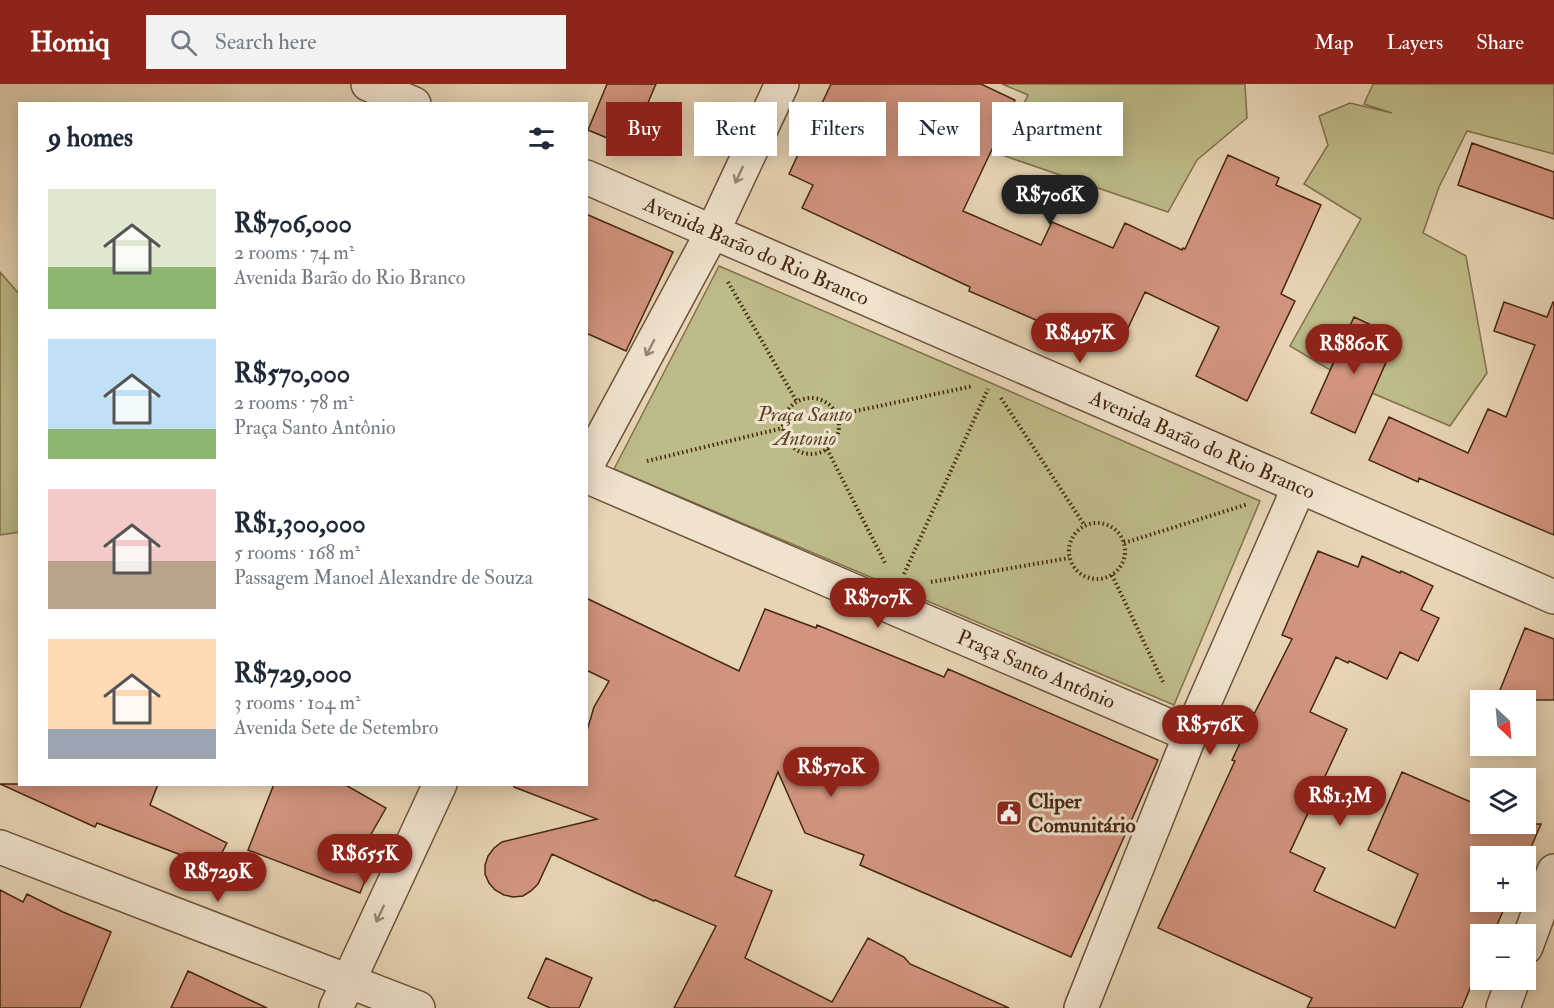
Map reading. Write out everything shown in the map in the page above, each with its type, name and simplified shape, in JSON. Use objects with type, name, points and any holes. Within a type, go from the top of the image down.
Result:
[{"type":"street","points":[[368,84],[409,102]]},
{"type":"street","points":[[588,463],[712,231],[782,84]]},
{"type":"street","name":"Avenida Barão do Rio Branco","points":[[588,178],[1554,597]]},
{"type":"street","name":"Praça Santo Antônio","points":[[588,478],[1191,735]]},
{"type":"street","points":[[1081,1008],[1191,735],[1299,487]]},
{"type":"street","points":[[343,995],[439,786]]},
{"type":"street","points":[[0,847],[343,995],[418,1008]]},
{"type":"street","points":[[1534,924],[1554,871]]},
{"type":"street","points":[[1503,1008],[1509,990]]},
{"type":"path","points":[[724,276],[797,402]]},
{"type":"path","points":[[902,577],[991,382]]},
{"type":"path","points":[[837,416],[980,385]]},
{"type":"path","points":[[997,392],[1085,526]]},
{"type":"path","points":[[817,398],[833,408],[839,425],[838,433],[834,442],[827,449],[808,454],[790,446],[785,438],[783,419],[792,404],[797,402],[817,398]]},
{"type":"path","points":[[637,463],[783,428]]},
{"type":"path","points":[[827,449],[887,568]]},
{"type":"path","points":[[1124,543],[1249,504]]},
{"type":"path","points":[[1104,523],[1120,534],[1125,554],[1123,562],[1112,575],[1095,579],[1079,573],[1073,567],[1068,549],[1076,531],[1085,526],[1104,523]]},
{"type":"path","points":[[920,584],[1069,558]]},
{"type":"path","points":[[1112,575],[1164,683]]},
{"type":"green space","points":[[1002,84],[1245,84],[1247,118],[1197,160],[1168,212],[1005,156],[1123,156],[1123,102],[1025,102],[1028,95]]},
{"type":"green space","points":[[1373,84],[1554,84],[1554,154],[1467,131],[1439,187],[1423,233],[1466,256],[1487,373],[1450,426],[1372,393],[1397,337],[1354,318],[1330,370],[1290,346],[1361,219],[1304,184],[1328,145],[1319,116],[1350,103],[1392,113],[1364,104]]},
{"type":"green space","name":"Praça Santo Antonio","points":[[719,266],[1260,501],[1174,705],[614,469]]},
{"type":"green space","points":[[0,272],[18,293],[18,532],[0,535]]},
{"type":"building","points":[[607,84],[656,84],[648,102],[606,102],[606,137],[588,130]]},
{"type":"building","points":[[831,84],[981,84],[1015,100],[1014,102],[992,102],[992,149],[963,211],[1041,245],[1052,222],[1113,248],[1125,223],[1182,250],[1185,249],[1228,155],[1279,178],[1276,185],[1321,205],[1281,294],[1295,301],[1247,401],[1196,376],[1219,327],[1145,292],[1119,347],[1056,318],[1052,327],[969,291],[970,287],[802,208],[813,185],[789,174],[797,156],[886,156],[886,102],[823,102]]},
{"type":"building","points":[[1472,143],[1554,172],[1554,219],[1458,185]]},
{"type":"building","points":[[588,215],[673,252],[626,351],[588,334]]},
{"type":"building","points":[[1504,302],[1547,317],[1554,303],[1554,535],[1419,478],[1418,482],[1369,460],[1389,417],[1468,453],[1488,409],[1506,417],[1535,345],[1494,331]]},
{"type":"building","points":[[1354,317],[1397,337],[1355,433],[1311,413]]},
{"type":"building","points":[[1318,551],[1358,567],[1362,556],[1433,586],[1421,610],[1439,618],[1418,661],[1400,652],[1387,679],[1336,657],[1310,712],[1347,729],[1290,852],[1325,868],[1314,891],[1395,928],[1418,874],[1368,850],[1402,772],[1470,802],[1470,834],[1536,834],[1536,824],[1541,824],[1532,846],[1470,846],[1470,912],[1503,912],[1497,924],[1470,924],[1470,988],[1462,1008],[1307,1008],[1312,998],[1158,928],[1235,761],[1232,760],[1292,639],[1282,635]]},
{"type":"building","points":[[588,599],[739,671],[765,609],[816,628],[817,625],[944,677],[948,669],[1158,760],[1071,957],[860,865],[864,855],[805,833],[778,772],[735,876],[772,891],[745,958],[832,1002],[868,938],[904,957],[910,964],[1009,1008],[674,1008],[716,926],[654,901],[552,854],[538,884],[523,896],[513,897],[495,890],[485,874],[488,856],[502,842],[597,819],[514,787],[588,786],[588,727],[594,707],[609,681],[588,671]]},
{"type":"building","points":[[1525,628],[1554,639],[1554,700],[1536,700],[1536,690],[1500,690]]},
{"type":"building","points":[[0,784],[157,786],[150,805],[227,843],[206,882],[172,871],[181,855],[97,823],[95,827]]},
{"type":"building","points":[[273,786],[348,786],[386,808],[362,850],[375,856],[360,893],[248,850]]},
{"type":"building","points":[[0,890],[23,902],[27,894],[111,932],[80,1008],[0,1008]]},
{"type":"building","points":[[546,958],[592,978],[579,1008],[550,1008],[528,998]]},
{"type":"building","points":[[188,971],[267,1008],[171,1008]]},
{"type":"place","name":"Cliper Comunitário","points":[[1009,813]]}]
